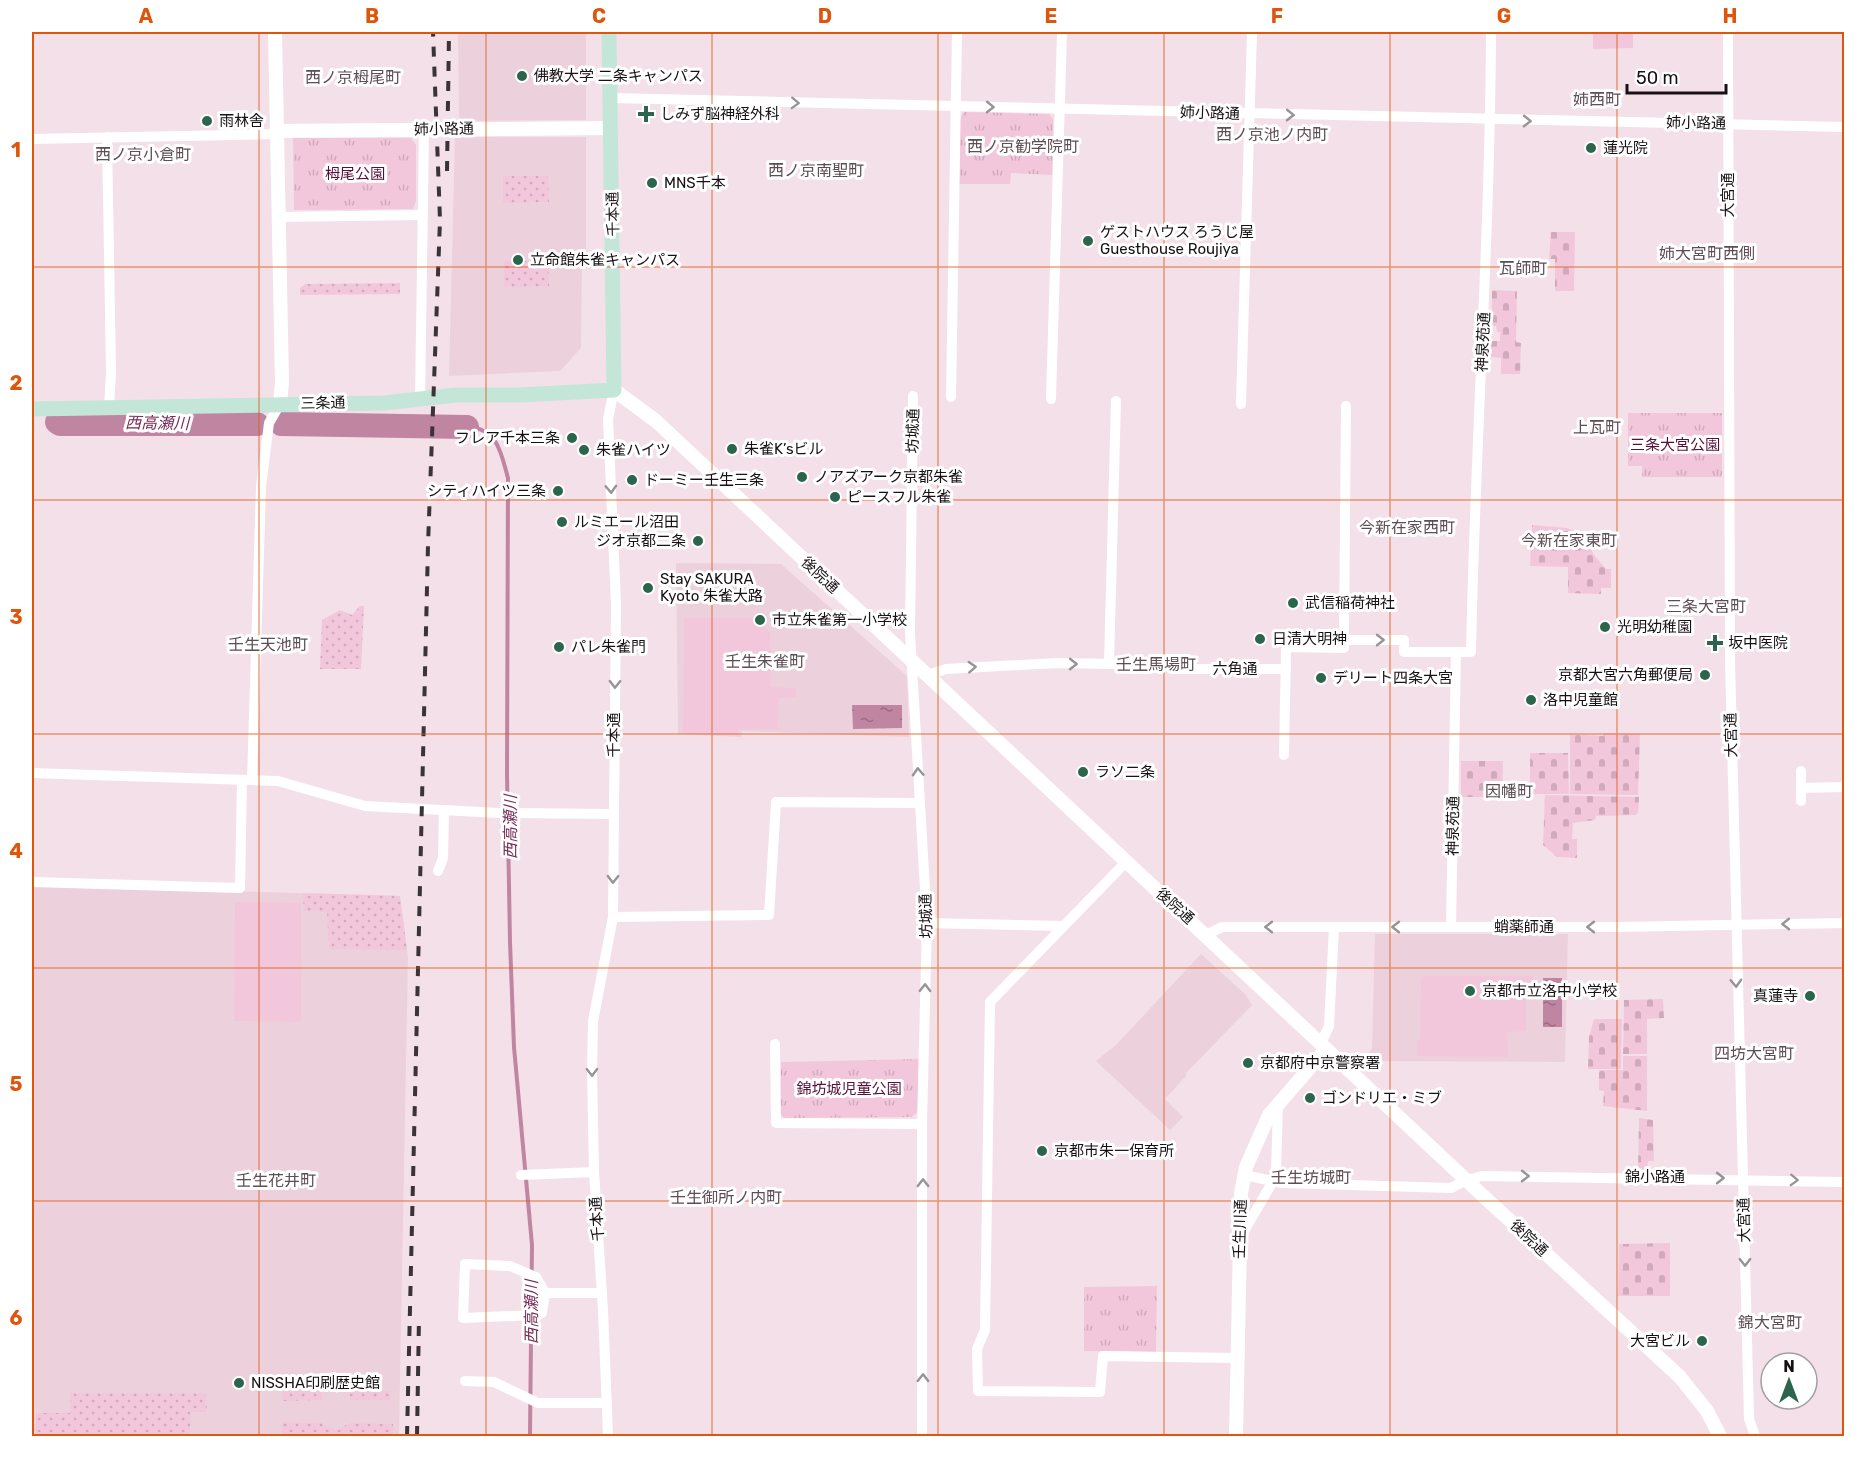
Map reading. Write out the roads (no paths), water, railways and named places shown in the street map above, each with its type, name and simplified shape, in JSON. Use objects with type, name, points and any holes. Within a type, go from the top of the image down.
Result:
[{"type":"main road","name":"千本通","points":[[609,32],[614,390]]},
{"type":"main road","name":"三条通","points":[[32,409],[420,400],[456,395],[520,395],[614,390]]},
{"type":"street","points":[[32,882],[240,888],[261,487],[269,423],[280,404],[282,382],[275,32]]},
{"type":"street","points":[[951,397],[957,32]]},
{"type":"street","points":[[1051,399],[1062,32]]},
{"type":"street","points":[[1241,404],[1252,32]]},
{"type":"street","name":"神泉苑通","points":[[1451,927],[1456,652],[1472,652],[1474,501],[1491,120],[1491,32]]},
{"type":"street","name":"大宮通","points":[[1728,32],[1730,649],[1735,925],[1749,1419],[1755,1437]]},
{"type":"street","name":"姉小路通","points":[[611,98],[1845,127]]},
{"type":"street","name":"姉小路通","points":[[32,139],[611,128]]},
{"type":"street","points":[[420,400],[424,130]]},
{"type":"street","points":[[107,137],[111,361],[109,408]]},
{"type":"street","points":[[277,217],[423,215]]},
{"type":"street","name":"後院通","points":[[614,390],[656,421],[1680,1377],[1707,1411],[1720,1437]]},
{"type":"street","name":"千本通","points":[[608,1437],[594,1172],[593,1021],[613,917],[616,605],[608,418],[614,390]]},
{"type":"street","name":"坊城通","points":[[914,396],[912,659],[927,923],[922,1124],[922,1437]]},
{"type":"street","points":[[1109,664],[1116,401]]},
{"type":"street","points":[[1284,755],[1286,650],[1289,647],[1344,648],[1346,406]]},
{"type":"street","points":[[1344,640],[1404,640],[1404,652],[1456,652]]},
{"type":"street","name":"六角通","points":[[928,675],[946,669],[1109,664],[1176,665],[1178,669],[1286,669]]},
{"type":"street","points":[[1801,801],[1802,771]]},
{"type":"street","points":[[32,773],[291,783],[365,806],[507,813],[614,814]]},
{"type":"street","points":[[1801,788],[1845,788]]},
{"type":"street","points":[[613,917],[769,915],[776,802],[920,803]]},
{"type":"street","points":[[438,871],[443,858],[444,810]]},
{"type":"street","points":[[1126,862],[990,1002],[985,1330],[977,1349],[978,1391],[1100,1392],[1103,1356],[1236,1358]]},
{"type":"street","points":[[927,923],[1064,926]]},
{"type":"street","name":"蛸薬師通","points":[[1206,935],[1222,927],[1845,923]]},
{"type":"street","points":[[1324,1046],[1329,1026],[1334,927]]},
{"type":"street","points":[[775,1044],[776,1123],[922,1124]]},
{"type":"street","name":"壬生川通","points":[[1236,1437],[1241,1193],[1244,1175],[1258,1134],[1278,1104],[1324,1046]]},
{"type":"street","points":[[1240,1238],[1273,1181],[1276,1171],[1278,1104]]},
{"type":"street","points":[[521,1175],[594,1172]]},
{"type":"street","name":"錦小路通","points":[[1244,1175],[1273,1181],[1451,1188],[1482,1176],[1743,1178],[1845,1182]]},
{"type":"street","points":[[465,1264],[510,1266],[536,1277],[545,1293],[542,1313],[537,1315],[463,1318],[465,1264]]},
{"type":"street","points":[[545,1293],[602,1293]]},
{"type":"street","points":[[465,1381],[494,1382],[538,1404],[607,1403]]},
{"type":"water","points":[[852,705],[902,705],[902,728],[853,729]]},
{"type":"water","points":[[1543,978],[1562,978],[1562,1027],[1543,1027]]},
{"type":"waterway","name":"西高瀬川","points":[[57,422],[60,424],[257,424]]},
{"type":"waterway","name":"西高瀬川","points":[[281,424],[467,427]]},
{"type":"waterway","name":"西高瀬川","points":[[467,427],[477,428],[492,437],[500,451],[508,478],[507,775],[510,942],[514,1047],[532,1245],[530,1434]]},
{"type":"railway","points":[[407,1436],[428,545],[440,220],[433,32]]},
{"type":"railway","points":[[447,171],[449,32]]},
{"type":"railway","points":[[417,1436],[419,1317]]},
{"type":"place","name":"佛教大学 二条キャンパス","points":[[522,76]]},
{"type":"place","name":"しみず脳神経外科","points":[[646,114]]},
{"type":"place","name":"雨林舎","points":[[207,121]]},
{"type":"place","name":"蓮光院","points":[[1591,148]]},
{"type":"place","name":"MNS千本","points":[[652,183]]},
{"type":"place","name":"ゲストハウス ろうじ屋 Guesthouse Roujiya","points":[[1088,241]]},
{"type":"place","name":"立命館朱雀キャンパス","points":[[518,260]]},
{"type":"place","name":"フレア千本三条","points":[[572,438]]},
{"type":"place","name":"朱雀K’sビル","points":[[732,449]]},
{"type":"place","name":"朱雀ハイツ","points":[[584,450]]},
{"type":"place","name":"ノアズアーク京都朱雀","points":[[802,477]]},
{"type":"place","name":"ドーミー壬生三条","points":[[632,480]]},
{"type":"place","name":"シティハイツ三条","points":[[558,491]]},
{"type":"place","name":"ピースフル朱雀","points":[[835,497]]},
{"type":"place","name":"ルミエール沼田","points":[[562,522]]},
{"type":"place","name":"ジオ京都二条","points":[[698,541]]},
{"type":"place","name":"Stay SAKURA Kyoto 朱雀大路","points":[[648,588]]},
{"type":"place","name":"武信稲荷神社","points":[[1293,603]]},
{"type":"place","name":"市立朱雀第一小学校","points":[[760,620]]},
{"type":"place","name":"光明幼稚園","points":[[1605,627]]},
{"type":"place","name":"日清大明神","points":[[1260,639]]},
{"type":"place","name":"坂中医院","points":[[1715,643]]},
{"type":"place","name":"パレ朱雀門","points":[[559,647]]},
{"type":"place","name":"京都大宮六角郵便局","points":[[1705,675]]},
{"type":"place","name":"デリート四条大宮","points":[[1321,678]]},
{"type":"place","name":"洛中児童館","points":[[1531,700]]},
{"type":"place","name":"ラソ二条","points":[[1083,772]]},
{"type":"place","name":"京都市立洛中小学校","points":[[1470,991]]},
{"type":"place","name":"真蓮寺","points":[[1810,996]]},
{"type":"place","name":"京都府中京警察署","points":[[1248,1063]]},
{"type":"place","name":"ゴンドリエ・ミブ","points":[[1310,1098]]},
{"type":"place","name":"京都市朱一保育所","points":[[1042,1151]]},
{"type":"place","name":"大宮ビル","points":[[1702,1341]]},
{"type":"place","name":"NISSHA印刷歴史館","points":[[239,1383]]},
{"type":"district","name":"西ノ京栂尾町","points":[[353,77]]},
{"type":"district","name":"姉西町","points":[[1597,99]]},
{"type":"district","name":"西ノ京池ノ内町","points":[[1272,134]]},
{"type":"district","name":"西ノ京勧学院町","points":[[1023,146]]},
{"type":"district","name":"西ノ京小倉町","points":[[143,154]]},
{"type":"district","name":"西ノ京南聖町","points":[[816,170]]},
{"type":"district","name":"姉大宮町西側","points":[[1707,253]]},
{"type":"district","name":"瓦師町","points":[[1523,268]]},
{"type":"district","name":"上瓦町","points":[[1597,427]]},
{"type":"district","name":"今新在家西町","points":[[1407,527]]},
{"type":"district","name":"今新在家東町","points":[[1569,540]]},
{"type":"district","name":"三条大宮町","points":[[1706,606]]},
{"type":"district","name":"壬生天池町","points":[[268,644]]},
{"type":"district","name":"壬生朱雀町","points":[[765,661]]},
{"type":"district","name":"壬生馬場町","points":[[1156,664]]},
{"type":"district","name":"因幡町","points":[[1509,791]]},
{"type":"district","name":"四坊大宮町","points":[[1754,1053]]},
{"type":"district","name":"壬生坊城町","points":[[1311,1177]]},
{"type":"district","name":"壬生花井町","points":[[276,1180]]},
{"type":"district","name":"壬生御所ノ内町","points":[[726,1197]]},
{"type":"district","name":"錦大宮町","points":[[1770,1322]]},
{"type":"park label","name":"栂尾公園","points":[[355,174]]},
{"type":"park label","name":"三条大宮公園","points":[[1675,445]]},
{"type":"park label","name":"錦坊城児童公園","points":[[849,1089]]}]
